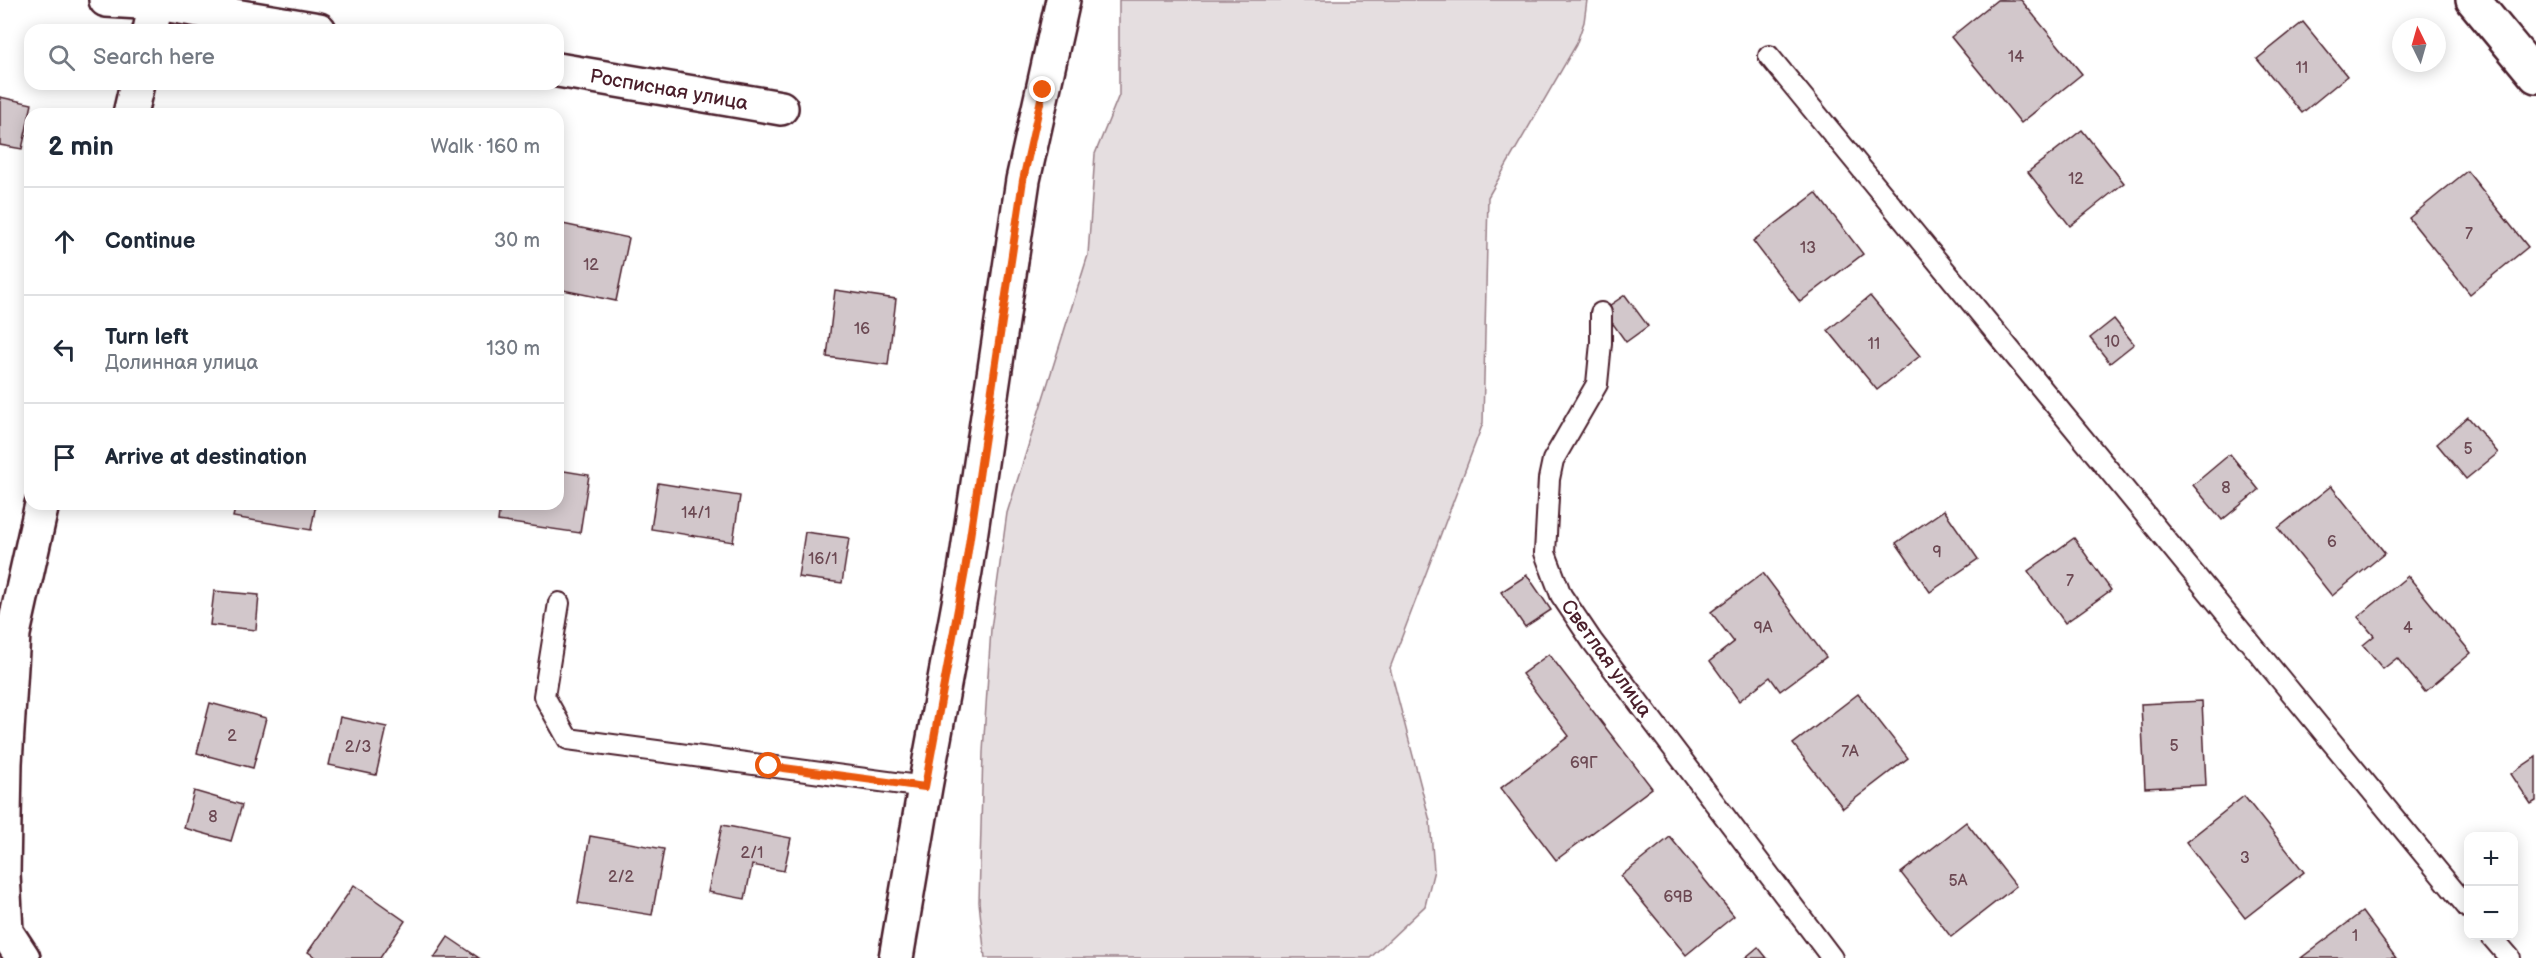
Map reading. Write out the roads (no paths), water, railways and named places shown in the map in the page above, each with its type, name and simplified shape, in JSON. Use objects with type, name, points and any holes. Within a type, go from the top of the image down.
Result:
[{"type":"street","points":[[106,0],[155,11],[267,24]]},
{"type":"street","points":[[896,958],[965,571],[1023,180],[1063,0]]},
{"type":"street","points":[[2473,0],[2536,76]]},
{"type":"street","name":"Росписная улица","points":[[564,71],[781,108]]},
{"type":"street","points":[[131,108],[136,90]]},
{"type":"street","points":[[10,940],[3,853],[6,632],[40,510]]},
{"type":"lane","points":[[1769,56],[2464,902]]},
{"type":"lane","name":"Светлая улица","points":[[1601,313],[1597,384],[1553,460],[1549,479],[1545,553],[1561,595],[1592,641],[1832,958]]},
{"type":"lane","points":[[559,603],[544,696],[568,739],[925,787]]},
{"type":"lane","points":[[2494,940],[2510,958]]}]
